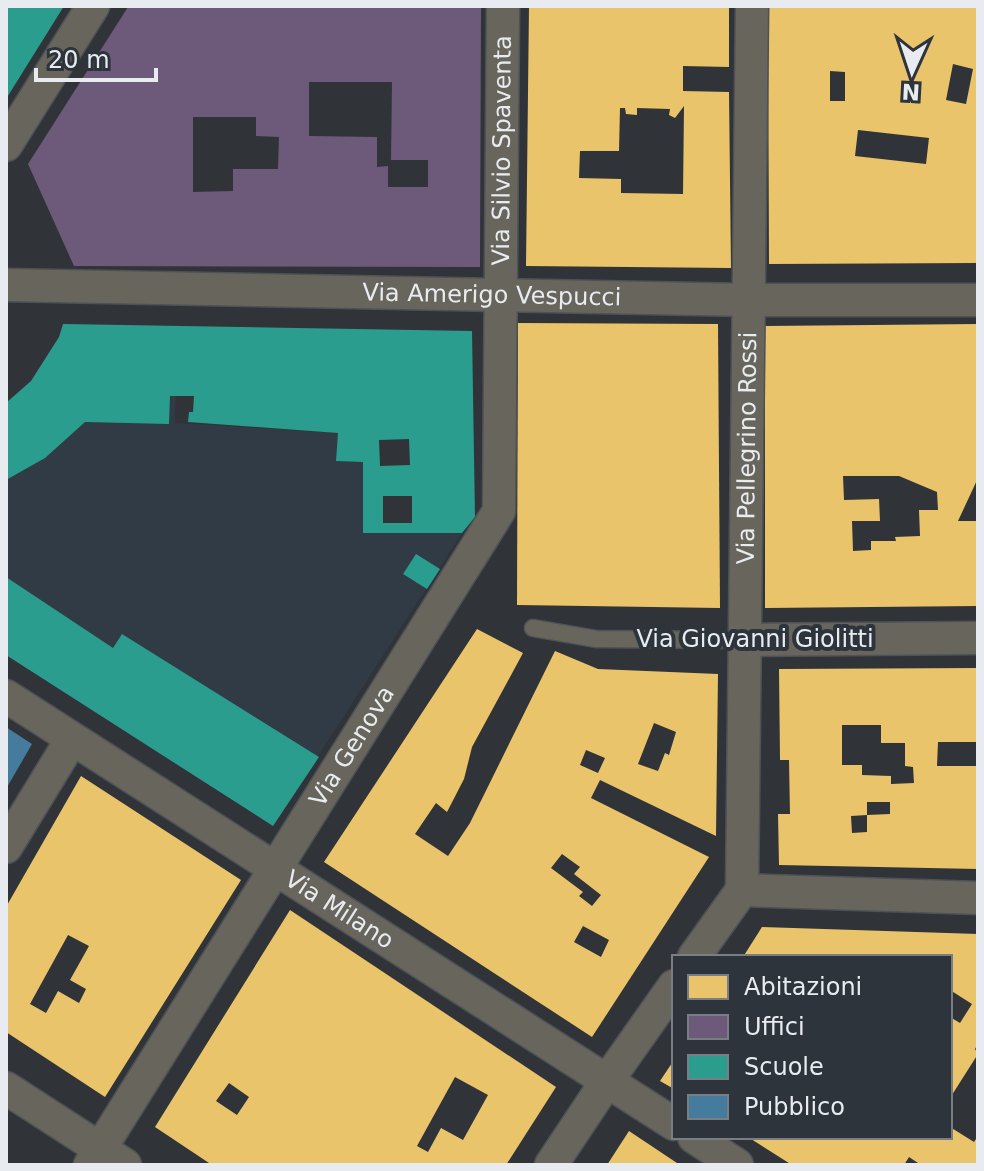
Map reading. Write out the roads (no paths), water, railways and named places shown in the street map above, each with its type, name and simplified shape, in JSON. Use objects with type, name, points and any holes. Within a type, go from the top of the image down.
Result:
[{"type":"street","points":[[6,145],[93,6]]},
{"type":"street","name":"Via Silvio Spaventa","points":[[501,296],[503,6]]},
{"type":"street","name":"Via Pellegrino Rossi","points":[[742,890],[752,6]]},
{"type":"street","name":"Via Amerigo Vespucci","points":[[6,285],[748,300],[978,300]]},
{"type":"street","name":"Via Genova","points":[[105,1160],[275,869],[499,511],[501,296]]},
{"type":"street","name":"Via Giovanni Giolitti","points":[[744,640],[978,638]]},
{"type":"street","name":"Via Milano","points":[[6,696],[672,1123]]},
{"type":"street","points":[[6,847],[72,739]]},
{"type":"street","points":[[695,955],[742,890],[978,898]]},
{"type":"street","points":[[551,1165],[672,989]]},
{"type":"street","points":[[6,1088],[105,1160]]},
{"type":"street","points":[[697,1139],[737,1165]]},
{"type":"lane","name":"Via Giovanni Giolitti","points":[[533,628],[596,639],[744,640]]}]
